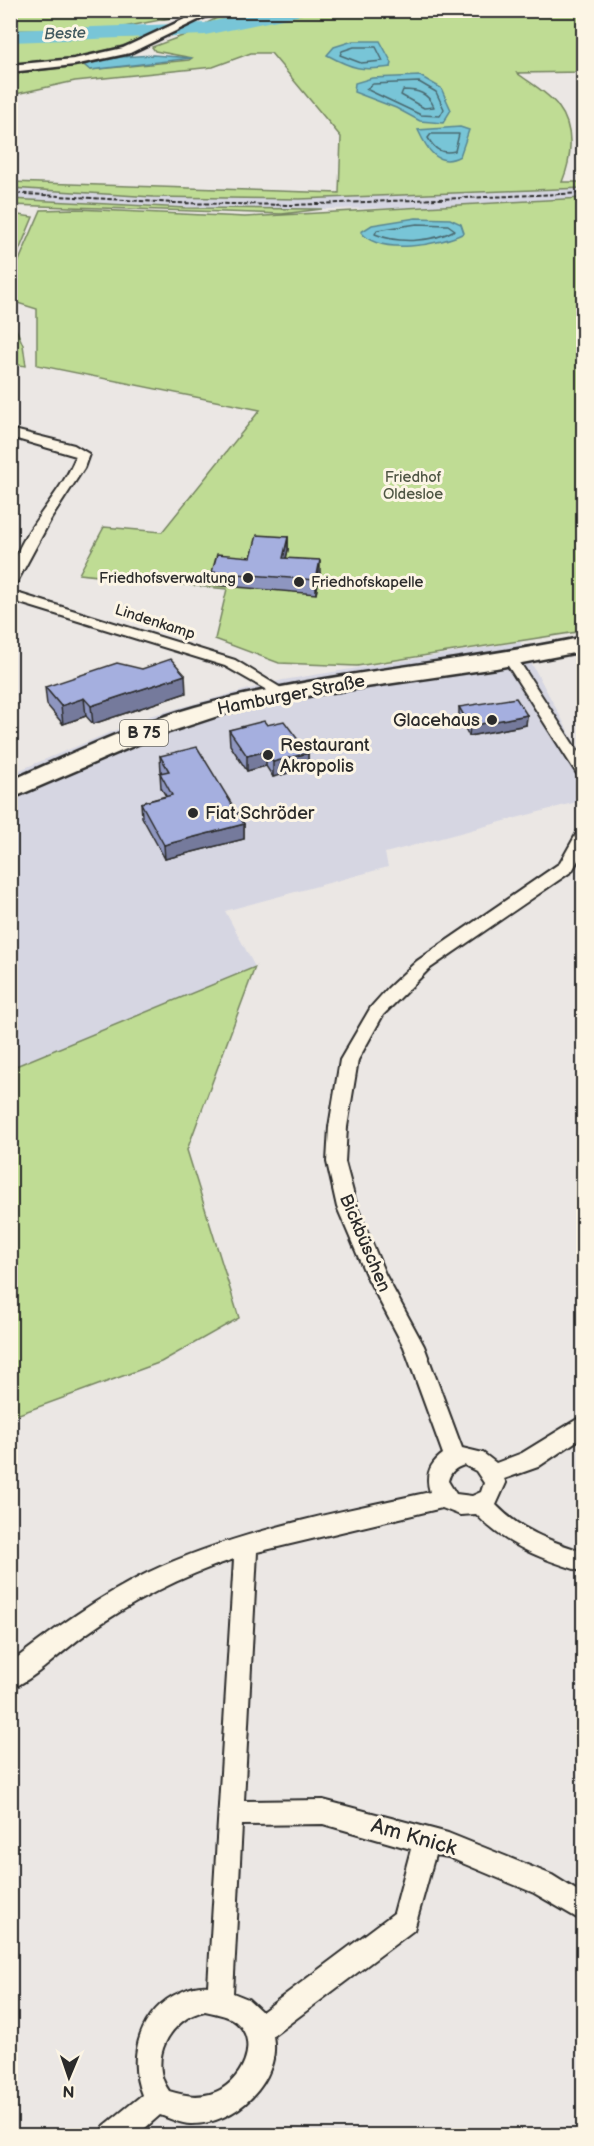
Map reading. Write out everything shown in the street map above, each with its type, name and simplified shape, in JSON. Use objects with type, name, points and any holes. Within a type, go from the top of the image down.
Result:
[{"type":"main road","name":"Hamburger Straße","points":[[10,791],[170,722],[230,705],[584,644]]},
{"type":"street","points":[[10,69],[74,62],[126,51],[214,10]]},
{"type":"street","points":[[10,434],[70,448],[83,454],[78,468],[44,519],[10,582]]},
{"type":"street","name":"Lindenkamp","points":[[10,595],[230,663],[284,694]]},
{"type":"street","points":[[510,658],[584,774]]},
{"type":"street","name":"Bickbüschen","points":[[455,1458],[414,1346],[376,1275],[347,1207],[336,1162],[338,1127],[350,1060],[377,1011],[423,964],[575,870],[584,835]]},
{"type":"street","points":[[493,1474],[530,1460],[584,1424]]},
{"type":"street","points":[[464,1456],[481,1461],[493,1474],[493,1491],[481,1504],[462,1507],[445,1498],[437,1483],[441,1467],[455,1458],[464,1456]]},
{"type":"street","points":[[10,1678],[74,1627],[155,1580],[246,1545],[445,1498]]},
{"type":"street","points":[[481,1504],[498,1523],[525,1543],[584,1562]]},
{"type":"street","points":[[220,2000],[246,1545]]},
{"type":"street","name":"Am Knick","points":[[231,1813],[323,1812],[448,1845],[543,1884],[584,1910]]},
{"type":"street","points":[[257,2032],[405,1921],[426,1841]]},
{"type":"street","points":[[205,1998],[220,2000],[235,2006],[248,2017],[257,2032],[262,2050],[262,2070],[255,2089],[244,2105],[209,2129],[172,2113],[158,2099],[147,2066],[149,2048],[164,2018],[176,2008],[205,1998]]},
{"type":"street","points":[[114,2136],[158,2099]]},
{"type":"shaded area","points":[[10,188],[153,197],[300,199],[583,188],[584,198],[395,208],[246,210],[11,199]]},
{"type":"shaded area","points":[[520,642],[583,758],[584,800],[385,853],[388,867],[225,911],[255,967],[11,1068],[10,774],[149,716],[283,680]]},
{"type":"green space","points":[[11,10],[195,11],[186,15],[103,31],[11,30]]},
{"type":"green space","points":[[230,11],[280,11],[214,25],[207,23]]},
{"type":"green space","points":[[315,11],[583,11],[583,72],[517,73],[539,88],[558,106],[567,124],[570,143],[568,163],[562,182],[583,182],[583,188],[300,199],[153,197],[11,188],[11,182],[339,193],[341,137],[271,53],[251,53],[213,67],[75,81],[11,95],[10,74],[84,65],[90,70],[189,60],[192,58],[155,51],[152,47],[185,35]]},
{"type":"green space","points":[[152,36],[82,56],[11,67],[10,39]]},
{"type":"green space","name":"Friedhof Oldesloe","points":[[583,198],[583,631],[357,666],[279,663],[215,639],[227,589],[79,574],[104,527],[162,532],[260,410],[37,365],[37,309],[11,301],[11,279],[41,210],[77,209],[245,217]]},
{"type":"green space","points":[[10,199],[186,208],[322,209],[282,214],[11,205]]},
{"type":"green space","points":[[10,214],[33,217],[11,270]]},
{"type":"green space","points":[[11,317],[23,345],[26,366],[11,364]]},
{"type":"green space","points":[[255,967],[187,1150],[239,1318],[161,1362],[11,1417],[11,1068]]},
{"type":"water","points":[[353,41],[380,41],[392,63],[391,67],[358,68],[327,55],[334,47]]},
{"type":"water","points":[[153,55],[192,58],[90,70],[84,65],[121,57]]},
{"type":"water","points":[[420,76],[441,88],[451,110],[443,123],[420,121],[396,108],[354,92],[355,83],[372,78]]},
{"type":"water","points":[[460,127],[469,130],[460,156],[445,160],[433,154],[418,130]]},
{"type":"water","points":[[416,218],[450,219],[461,224],[464,233],[426,244],[395,246],[381,244],[361,232],[372,225]]},
{"type":"building","points":[[257,535],[288,537],[283,558],[320,560],[316,580],[212,572],[217,554],[251,557]]},
{"type":"building","points":[[171,659],[185,675],[91,706],[84,698],[61,706],[45,687],[117,663],[142,669]]},
{"type":"building","points":[[516,698],[527,715],[470,726],[459,707]]},
{"type":"building","points":[[264,721],[267,725],[284,721],[308,753],[273,762],[266,751],[247,756],[229,730]]},
{"type":"building","name":"Fiat Schröder","points":[[197,747],[244,824],[164,845],[141,803],[172,795],[160,773],[169,771],[160,756]]},
{"type":"waterway","name":"Beste","points":[[10,36],[205,29],[297,10]]},
{"type":"railway","points":[[10,193],[174,203],[293,205],[584,193]]},
{"type":"place","name":"Friedhofsverwaltung","points":[[248,578]]},
{"type":"place","name":"Friedhofskapelle","points":[[299,582]]},
{"type":"place","name":"Glacehaus","points":[[492,720]]},
{"type":"place","name":"Restaurant Akropolis","points":[[268,755]]},
{"type":"place","name":"Fiat Schröder","points":[[193,813]]}]
